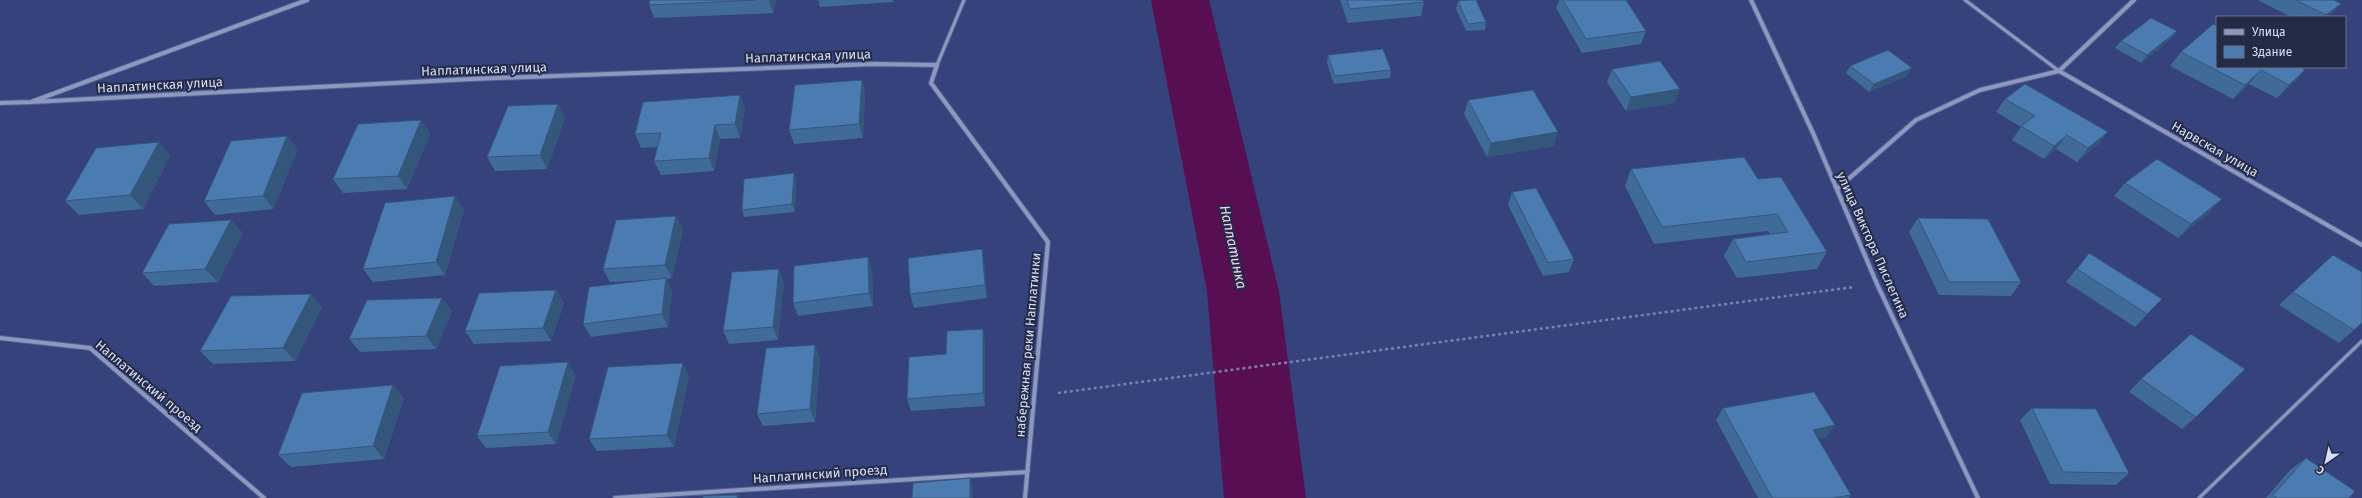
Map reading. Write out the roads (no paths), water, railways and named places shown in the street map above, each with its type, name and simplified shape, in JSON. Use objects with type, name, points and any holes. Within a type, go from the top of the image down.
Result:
[{"type":"street","name":"Наплатинская улица","points":[[31,102],[307,0]]},
{"type":"street","name":"улица Виктора Пислегина","points":[[1751,0],[1813,133],[1877,284],[1978,498]]},
{"type":"street","points":[[1837,189],[1916,120],[1980,90],[2058,71],[2134,0]]},
{"type":"street","name":"Наплатинская улица","points":[[0,103],[472,79],[875,64],[937,65]]},
{"type":"street","name":"набережная реки Наплатинки","points":[[937,65],[931,83],[1048,242],[1025,498]]},
{"type":"street","name":"Нарвская улица","points":[[2058,71],[2362,245]]},
{"type":"street","name":"Наплатинский проезд","points":[[0,338],[90,348],[264,498]]},
{"type":"street","name":"Наплатинский проезд","points":[[615,498],[1027,472]]},
{"type":"lane","points":[[937,65],[954,20],[964,0]]},
{"type":"lane","points":[[1965,0],[2058,71]]},
{"type":"lane","points":[[2199,498],[2362,341]]},
{"type":"waterway","name":"Наплатинка","points":[[1180,0],[1243,291],[1265,498]]}]
